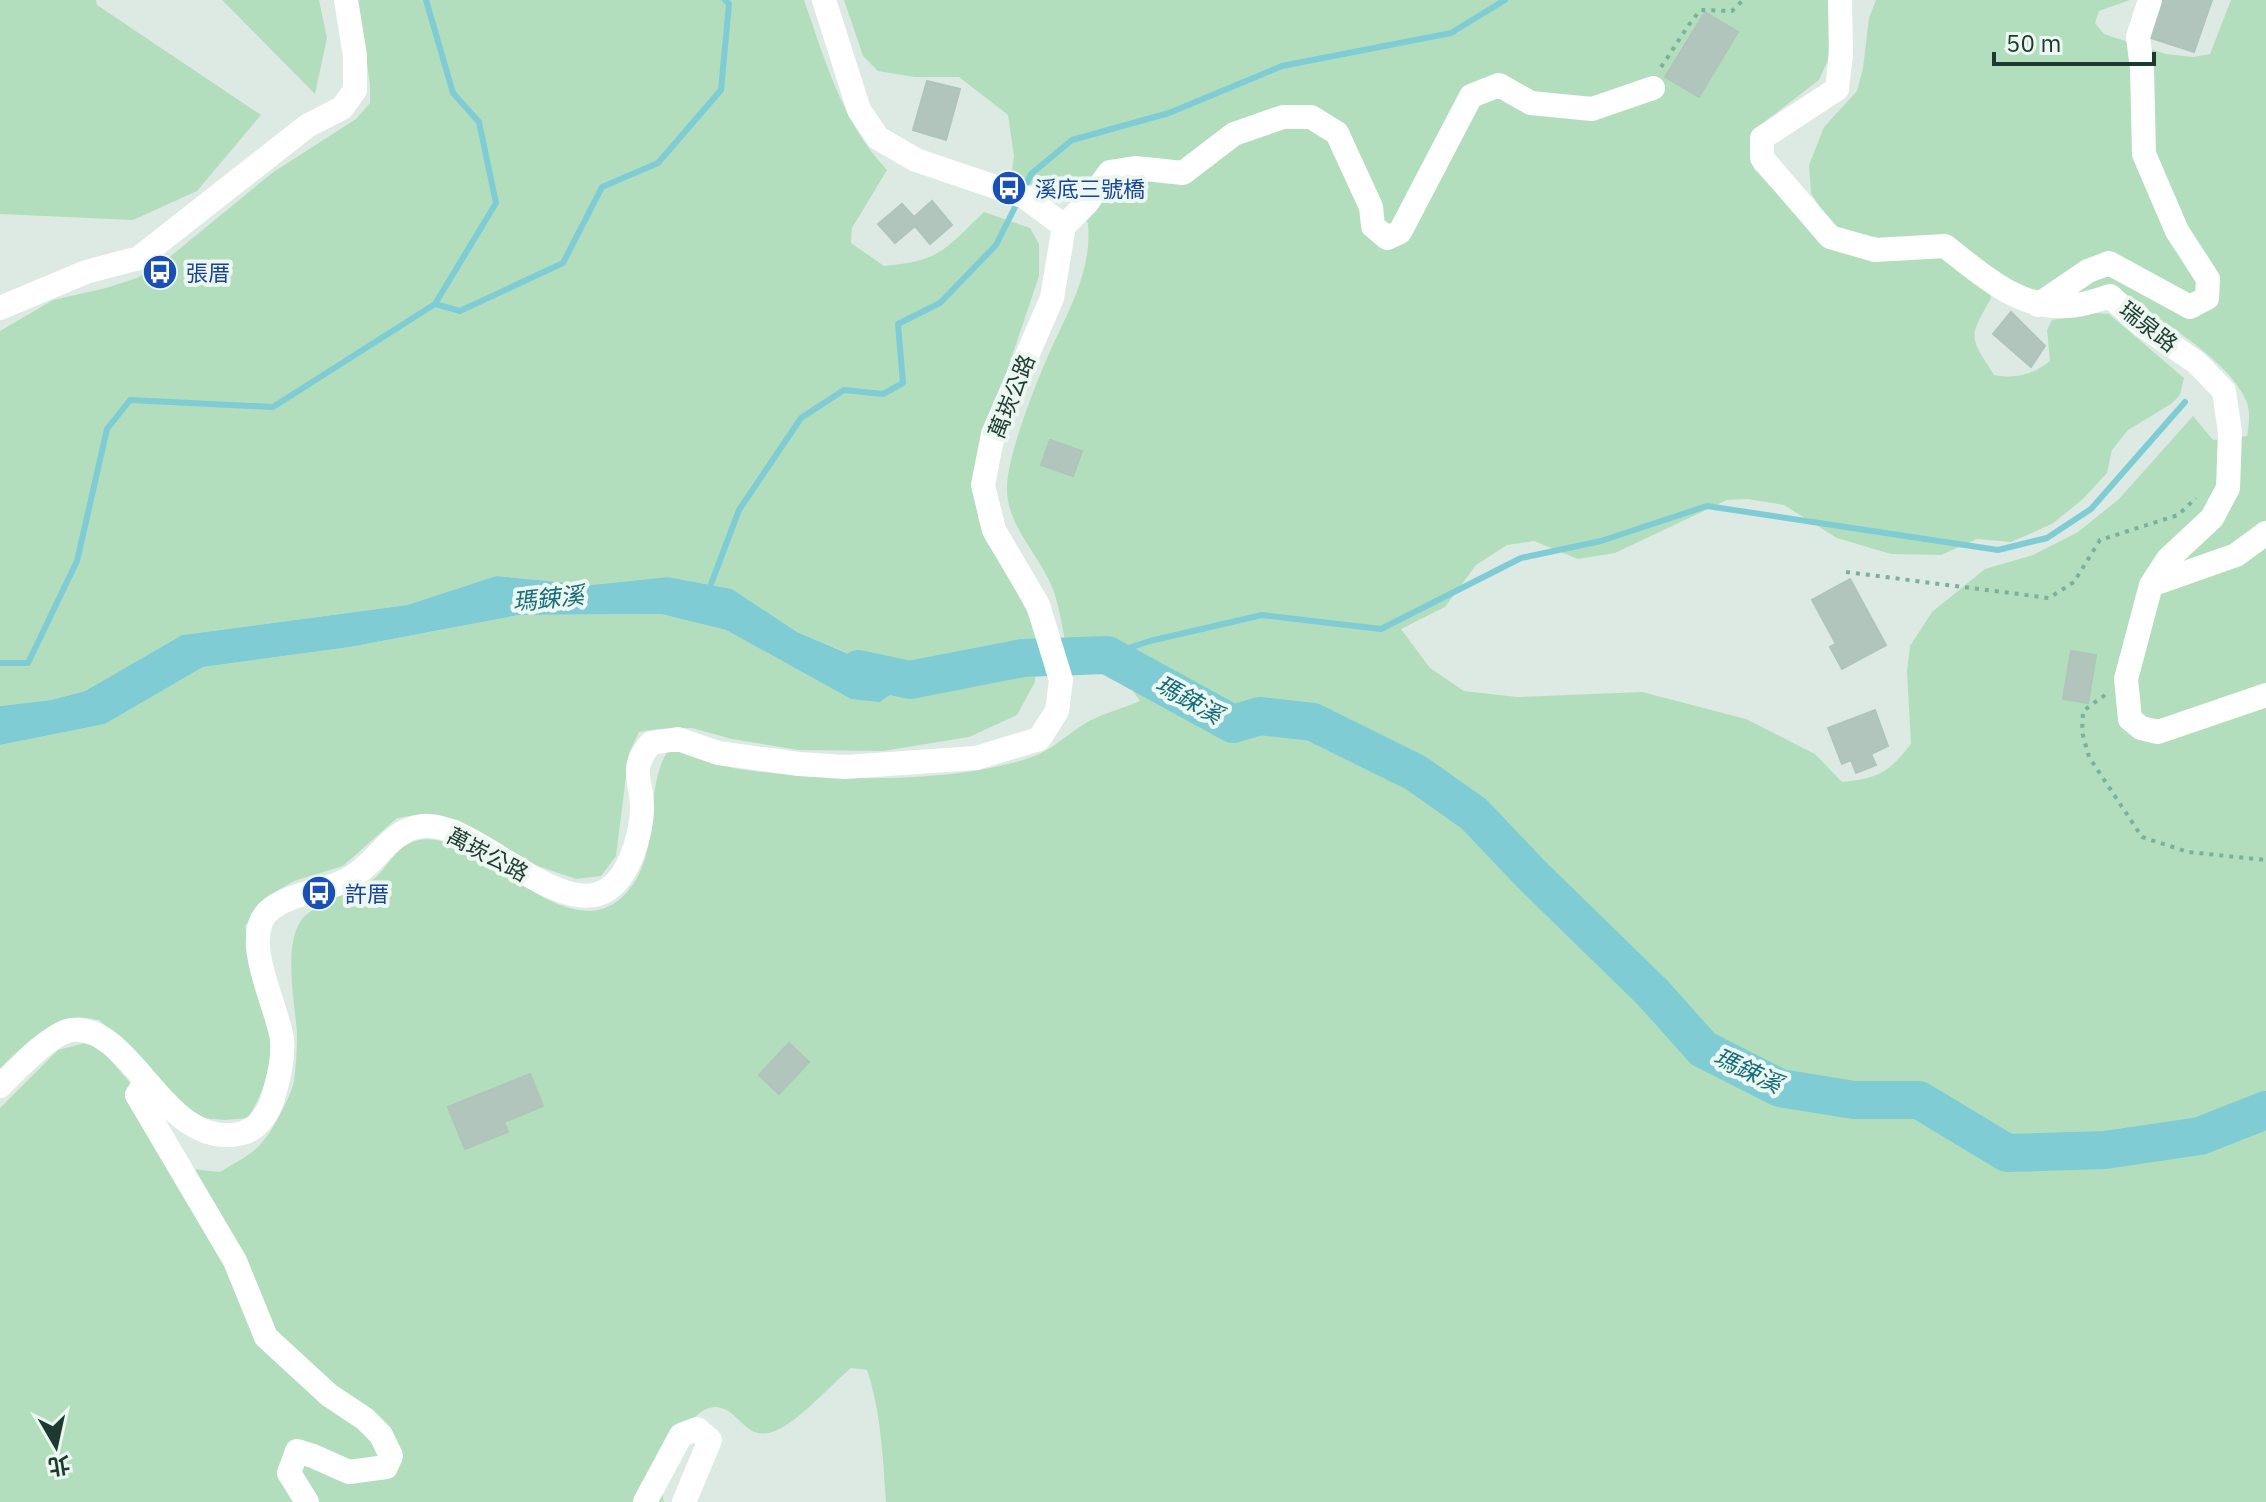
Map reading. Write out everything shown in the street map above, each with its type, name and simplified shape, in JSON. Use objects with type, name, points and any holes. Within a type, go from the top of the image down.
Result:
[{"type":"street","points":[[0,308],[86,272],[139,258],[307,126],[342,108],[355,90],[355,56],[346,0]]},
{"type":"street","points":[[824,0],[859,110],[878,138],[916,160],[1016,193],[1064,226],[1086,204],[1110,172],[1135,168],[1183,173],[1234,134],[1283,117],[1311,117],[1337,133],[1371,207],[1373,226],[1387,238],[1400,232],[1471,96],[1499,85],[1531,103],[1592,109],[1653,88]]},
{"type":"street","name":"瑞泉路","points":[[1840,0],[1841,54],[1837,89],[1762,138],[1762,158],[1830,237],[1875,250],[1945,246],[1998,287],[2038,305],[2069,307],[2110,296],[2142,325],[2197,363],[2224,391],[2230,432],[2228,488],[2212,518],[2168,559],[2151,585],[2126,679],[2130,719],[2141,728],[2158,732],[2266,695]]},
{"type":"street","points":[[2038,305],[2088,271],[2109,263],[2190,307],[2207,298],[2208,279],[2177,231],[2144,154],[2138,37],[2150,0]]},
{"type":"street","name":"萬崁公路","points":[[0,1086],[34,1052],[69,1030],[94,1033],[122,1055],[192,1127],[220,1136],[245,1132],[262,1121],[270,1106],[279,1078],[282,1041],[256,942],[259,925],[270,909],[289,899],[354,876],[397,835],[423,826],[448,829],[504,858],[531,878],[578,896],[600,893],[619,880],[638,837],[642,808],[638,759],[651,743],[678,739],[718,753],[845,767],[976,758],[1039,739],[1057,711],[1061,680],[1038,605],[994,530],[983,485],[993,434],[1052,298],[1064,226]]},
{"type":"street","points":[[2151,585],[2236,555],[2266,533]]},
{"type":"street","points":[[146,1081],[137,1095],[235,1261],[266,1337],[329,1395],[365,1419],[381,1435],[391,1456],[386,1467],[349,1472],[297,1451],[289,1473],[307,1502]]},
{"type":"street","points":[[645,1502],[681,1435],[697,1429],[710,1440],[684,1502]]},
{"type":"path","points":[[1653,88],[1659,71],[1680,42],[1688,24],[1701,10],[1732,11],[1743,0]]},
{"type":"path","points":[[1846,572],[2049,598],[2074,582],[2100,540],[2178,515],[2196,497]]},
{"type":"path","points":[[2126,679],[2083,711],[2082,732],[2089,757],[2142,837],[2188,852],[2266,860]]},
{"type":"green space","points":[[0,0],[96,0],[97,5],[261,115],[197,191],[133,220],[0,214]]},
{"type":"green space","points":[[222,0],[319,0],[327,38],[315,94]]},
{"type":"green space","points":[[358,0],[804,0],[846,111],[887,170],[852,228],[851,243],[884,266],[918,261],[941,251],[984,212],[1030,228],[1039,244],[1039,276],[986,433],[974,486],[979,522],[986,541],[1013,584],[1036,630],[1035,682],[1017,715],[969,737],[883,751],[798,750],[732,739],[692,728],[639,732],[629,753],[616,856],[601,876],[576,879],[535,865],[458,820],[425,814],[397,818],[343,866],[294,881],[265,898],[245,926],[271,1047],[265,1083],[248,1118],[202,1118],[183,1105],[126,1043],[99,1020],[78,1017],[57,1025],[0,1071],[0,745],[105,724],[203,667],[350,647],[519,615],[661,614],[726,630],[852,699],[910,679],[797,632],[732,589],[668,577],[591,585],[496,576],[407,605],[182,635],[85,691],[51,700],[0,706],[0,331],[53,300],[137,278],[166,260],[272,173],[356,119],[370,103]]},
{"type":"green space","points":[[844,0],[1831,0],[1828,60],[1819,80],[1759,126],[1752,138],[1754,169],[1826,246],[1844,253],[1872,257],[1943,254],[1958,262],[1989,290],[1991,298],[1974,337],[1994,375],[2024,375],[2050,361],[2047,330],[2052,320],[2109,314],[2184,378],[2180,395],[2171,404],[2128,430],[2112,450],[2107,473],[2083,499],[2052,524],[2011,542],[1977,539],[1941,555],[1891,554],[1837,538],[1784,505],[1748,499],[1727,500],[1615,553],[1578,559],[1534,541],[1507,545],[1476,565],[1445,607],[1401,629],[1430,668],[1464,691],[1517,697],[1642,692],[1746,719],[1815,754],[1842,782],[1882,772],[1896,762],[1911,744],[1907,672],[1910,646],[1932,612],[1985,569],[2033,555],[2078,532],[2119,499],[2193,416],[2213,440],[2247,436],[2249,422],[2245,398],[2221,367],[2187,338],[2116,288],[2100,288],[2074,296],[2031,289],[2004,277],[1957,243],[1942,236],[1893,241],[1840,229],[1825,215],[1811,193],[1809,165],[1824,127],[1857,91],[1869,18],[1876,0],[2130,0],[2099,11],[2095,23],[2104,34],[2166,54],[2193,57],[2210,54],[2231,0],[2266,0],[2266,1502],[886,1502],[881,1435],[872,1386],[867,1370],[851,1368],[804,1412],[775,1431],[765,1433],[749,1429],[724,1409],[716,1407],[705,1410],[694,1418],[676,1445],[665,1477],[664,1502],[0,1502],[0,1108],[58,1050],[85,1043],[101,1049],[156,1113],[170,1153],[182,1168],[220,1172],[260,1145],[277,1120],[293,1087],[297,1033],[291,971],[298,925],[306,915],[332,896],[375,878],[399,850],[412,842],[444,842],[470,853],[552,902],[579,910],[604,908],[627,892],[645,859],[656,785],[668,750],[739,769],[772,773],[847,778],[926,776],[1000,766],[1032,757],[1089,721],[1140,701],[1125,682],[1114,675],[1070,670],[1054,592],[1015,523],[1007,493],[1011,462],[1026,412],[1083,273],[1088,223],[1068,200],[1016,179],[1012,170],[1014,156],[1008,115],[959,77],[915,77],[878,71],[863,56]]},
{"type":"water","name":"瑪鋉溪","points":[[496,576],[591,585],[668,577],[732,589],[797,632],[910,680],[880,702],[851,699],[726,630],[661,614],[519,615],[350,647],[203,667],[105,724],[0,745],[0,706],[51,700],[85,691],[182,635],[407,605]]},
{"type":"building","points":[[2158,0],[2212,0],[2194,52],[2145,36]]},
{"type":"building","points":[[1705,12],[1738,32],[1699,97],[1665,77]]},
{"type":"building","points":[[927,81],[960,89],[946,140],[913,130]]},
{"type":"building","points":[[932,201],[952,225],[930,244],[915,226],[895,243],[878,224],[902,204],[914,217]]},
{"type":"building","points":[[2011,312],[2045,346],[2031,367],[1993,334]]},
{"type":"building","points":[[1050,440],[1082,451],[1073,476],[1041,465]]},
{"type":"building","points":[[1850,579],[1886,645],[1842,669],[1830,647],[1836,644],[1812,600]]},
{"type":"building","points":[[2071,651],[2096,655],[2088,703],[2063,699]]},
{"type":"building","points":[[1875,710],[1888,746],[1871,754],[1876,765],[1856,773],[1851,760],[1842,764],[1828,728]]},
{"type":"building","points":[[789,1043],[809,1062],[779,1094],[759,1075]]},
{"type":"building","points":[[530,1074],[543,1106],[504,1122],[508,1132],[465,1149],[448,1107]]},
{"type":"waterway","points":[[426,0],[453,93],[479,122],[496,203],[435,304]]},
{"type":"waterway","points":[[0,663],[28,663],[77,561],[107,429],[130,400],[273,407],[435,304],[460,311],[563,263],[602,187],[658,163],[721,90],[729,4],[725,0]]},
{"type":"waterway","points":[[1024,189],[1031,174],[1072,140],[1169,113],[1282,66],[1451,33],[1505,0]]},
{"type":"waterway","points":[[708,592],[739,510],[801,418],[844,390],[883,394],[903,383],[898,324],[940,303],[996,245],[1019,199]]},
{"type":"waterway","points":[[1107,655],[1150,641],[1262,615],[1381,629],[1521,558],[1601,541],[1707,506],[1998,550],[2047,538],[2091,509],[2185,402]]},
{"type":"waterway","name":"瑪鋉溪","points":[[859,669],[910,680],[1023,658],[1107,655],[1233,724],[1260,716],[1313,722],[1416,773],[1474,814],[1653,993],[1703,1049],[1780,1088],[1854,1100],[1919,1100],[2007,1153],[2105,1150],[2200,1136],[2266,1110]]},
{"type":"place","name":"溪底三號橋","points":[[1009,188]]},
{"type":"place","name":"張厝","points":[[160,272]]},
{"type":"place","name":"許厝","points":[[319,893]]}]
